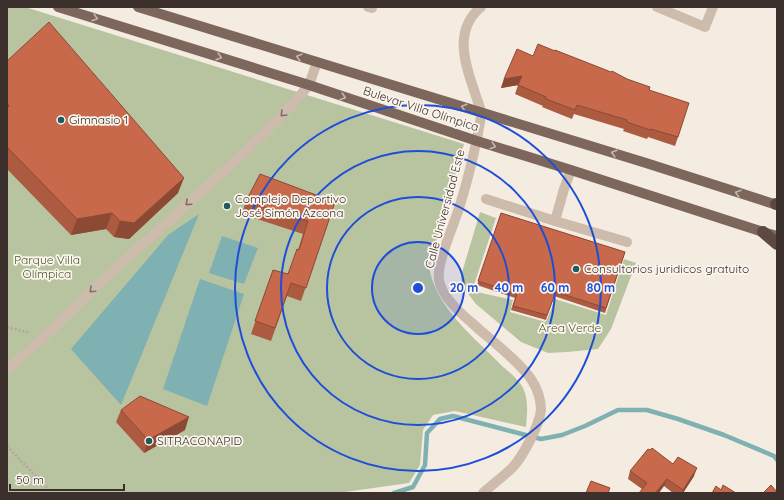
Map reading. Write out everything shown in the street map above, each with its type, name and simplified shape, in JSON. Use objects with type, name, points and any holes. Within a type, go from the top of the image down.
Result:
[{"type":"highway","points":[[762,232],[777,244]]},
{"type":"main road","name":"Bulevar Villa Olímpica","points":[[58,7],[309,85],[477,141],[777,236]]},
{"type":"main road","name":"Bulevar Villa Olímpica","points":[[138,7],[481,112],[777,205]]},
{"type":"street","points":[[481,112],[464,58],[464,39],[473,14],[482,7]]},
{"type":"street","points":[[657,7],[705,27],[713,7]]},
{"type":"street","points":[[7,370],[44,337],[103,280],[244,153],[292,105],[309,85],[317,62]]},
{"type":"street","name":"Calle Universidad Este","points":[[481,112],[477,141],[461,204],[441,263],[439,280],[445,294],[456,308],[520,366],[531,379],[540,398],[541,410],[538,421],[523,454],[513,467],[484,493]]},
{"type":"street","points":[[555,221],[564,188],[571,170]]},
{"type":"street","points":[[486,199],[627,242]]},
{"type":"path","points":[[7,327],[44,337]]},
{"type":"path","points":[[7,446],[52,493]]},
{"type":"green space","name":"Complejo Deportivo José Simón Azcona","points":[[7,7],[25,7],[464,144],[429,267],[439,296],[448,309],[468,333],[514,376],[521,385],[527,402],[526,427],[455,411],[433,415],[423,430],[420,465],[409,483],[338,493],[7,493]]},
{"type":"green space","name":"Area Verde","points":[[480,212],[496,218],[472,291],[513,300],[510,312],[546,322],[555,299],[606,315],[624,259],[636,263],[611,329],[598,349],[548,353],[521,342],[476,304],[462,286],[461,276]]},
{"type":"water","points":[[199,214],[121,405],[71,349],[168,235]]},
{"type":"water","points":[[222,236],[258,248],[244,284],[209,273]]},
{"type":"water","points":[[200,279],[244,294],[207,406],[163,389]]},
{"type":"building","name":"Gimnasio 1","points":[[49,22],[184,178],[134,223],[120,221],[112,213],[77,219],[7,147],[7,108],[9,106],[7,103],[7,61]]},
{"type":"building","points":[[538,44],[611,72],[612,71],[627,79],[650,87],[649,90],[689,103],[678,137],[651,129],[650,130],[627,122],[627,120],[577,105],[575,110],[546,99],[546,97],[518,85],[522,76],[504,79],[517,49],[533,56]]},
{"type":"building","points":[[260,174],[335,202],[306,288],[291,283],[275,328],[255,321],[273,270],[288,274],[297,249],[299,250],[308,221],[246,201]]},
{"type":"building","points":[[501,213],[625,252],[606,308],[556,292],[547,315],[513,306],[517,294],[478,281]]},
{"type":"building","points":[[140,396],[189,417],[148,440],[121,410]]},
{"type":"building","points":[[652,448],[673,464],[678,457],[697,468],[683,490],[667,479],[655,493],[639,493],[647,483],[630,471],[648,449],[650,450]]},
{"type":"building","points":[[591,481],[610,488],[608,493],[586,493]]},
{"type":"building","points":[[723,485],[736,493],[712,493],[716,486],[721,490]]},
{"type":"building","points":[[771,485],[777,493],[763,493]]},
{"type":"waterway","points":[[394,493],[413,487],[425,465],[427,433],[440,419],[453,416],[541,439],[562,435],[618,410],[647,410],[724,435],[774,456],[777,460]]},
{"type":"place","name":"Gimnasio 1","points":[[61,120]]},
{"type":"place","name":"Complejo Deportivo José Simón Azcona","points":[[227,206]]},
{"type":"place","name":"Consultorios juridicos gratuito","points":[[576,269]]},
{"type":"place","name":"SITRACONAPID","points":[[149,441]]},
{"type":"park label","name":"Parque Villa Olímpica","points":[[47,267]]}]
